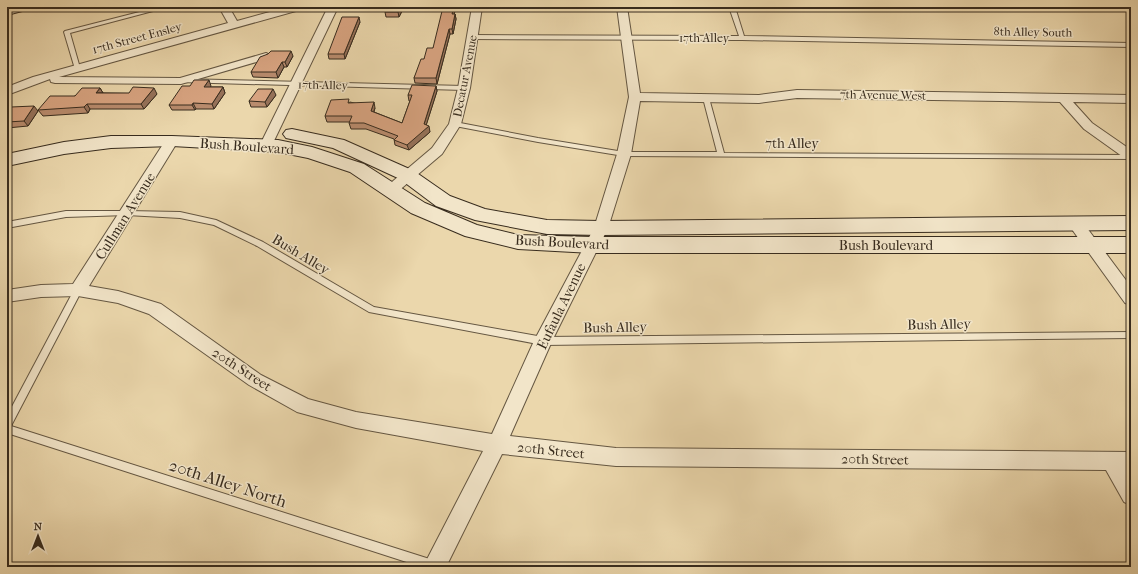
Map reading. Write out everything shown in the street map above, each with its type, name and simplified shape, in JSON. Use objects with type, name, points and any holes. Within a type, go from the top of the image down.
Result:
[{"type":"main road","points":[[7,11],[21,7]]},
{"type":"main road","name":"Bush Boulevard","points":[[7,149],[82,133],[144,130],[269,139],[278,146],[312,153],[357,168],[418,208],[472,231],[518,242],[596,236],[1131,223]]},
{"type":"main road","name":"Bush Boulevard","points":[[7,160],[64,148],[110,142],[269,139],[301,135],[338,144],[407,175],[443,201],[482,215],[596,236],[1131,245]]},
{"type":"street","points":[[224,7],[234,25]]},
{"type":"street","name":"17th Street Ensley","points":[[7,90],[37,79],[299,7]]},
{"type":"street","points":[[269,139],[333,7]]},
{"type":"street","name":"Decatur Avenue","points":[[391,190],[437,151],[455,124],[464,88],[478,7]]},
{"type":"street","name":"Eufaula Avenue","points":[[436,567],[497,444],[543,341],[596,236],[624,154],[635,97],[622,7]]},
{"type":"street","name":"17th Alley","points":[[37,79],[181,81],[266,56]]},
{"type":"street","name":"7th Avenue West","points":[[635,97],[759,98],[797,94],[1131,99]]},
{"type":"street","points":[[1063,98],[1088,126],[1131,157]]},
{"type":"street","name":"Cullman Avenue","points":[[78,290],[172,141]]},
{"type":"street","points":[[1076,224],[1131,299]]},
{"type":"street","name":"20th Street","points":[[7,296],[78,290],[118,297],[155,309],[255,380],[304,406],[356,420],[497,444],[616,457],[1122,462],[1131,468]]},
{"type":"street","points":[[1122,462],[1131,494]]},
{"type":"lane","points":[[77,68],[66,32],[165,7]]},
{"type":"lane","points":[[732,7],[742,38]]},
{"type":"lane","name":"17th Alley","points":[[473,37],[742,38],[935,41]]},
{"type":"lane","name":"8th Alley South","points":[[935,41],[1131,45]]},
{"type":"lane","name":"17th Alley","points":[[181,81],[464,88]]},
{"type":"lane","points":[[706,98],[722,155]]},
{"type":"lane","name":"7th Alley","points":[[455,124],[538,140],[624,154],[1131,157]]},
{"type":"lane","name":"Bush Alley","points":[[7,225],[66,214],[127,212],[180,215],[216,223],[260,244],[372,310],[543,341],[1131,334]]},
{"type":"lane","points":[[7,426],[78,290]]},
{"type":"lane","name":"20th Alley North","points":[[7,429],[436,567]]},
{"type":"building","points":[[387,7],[400,7],[398,12],[385,12]]},
{"type":"building","points":[[443,7],[454,7],[452,14],[455,14],[452,29],[449,29],[436,78],[414,78],[421,59],[424,59],[427,48],[433,48]]},
{"type":"building","points":[[342,17],[359,17],[344,54],[328,54]]},
{"type":"building","points":[[271,51],[291,51],[285,62],[282,62],[276,72],[251,72],[260,57]]},
{"type":"building","points":[[194,80],[209,80],[204,87],[223,87],[212,104],[193,103],[192,105],[169,105],[182,86],[190,86]]},
{"type":"building","points":[[412,85],[436,86],[424,124],[429,126],[407,145],[394,140],[398,136],[364,123],[349,123],[352,116],[325,116],[331,100],[349,99],[348,103],[374,102],[371,111],[402,123],[412,95],[408,95]]},
{"type":"building","points":[[133,87],[154,88],[141,104],[87,104],[84,107],[38,110],[50,96],[75,96],[82,88],[100,88],[96,93],[129,93]]},
{"type":"building","points":[[258,89],[273,89],[265,102],[249,101]]},
{"type":"building","points":[[34,106],[24,121],[7,122],[7,113],[11,107]]}]
